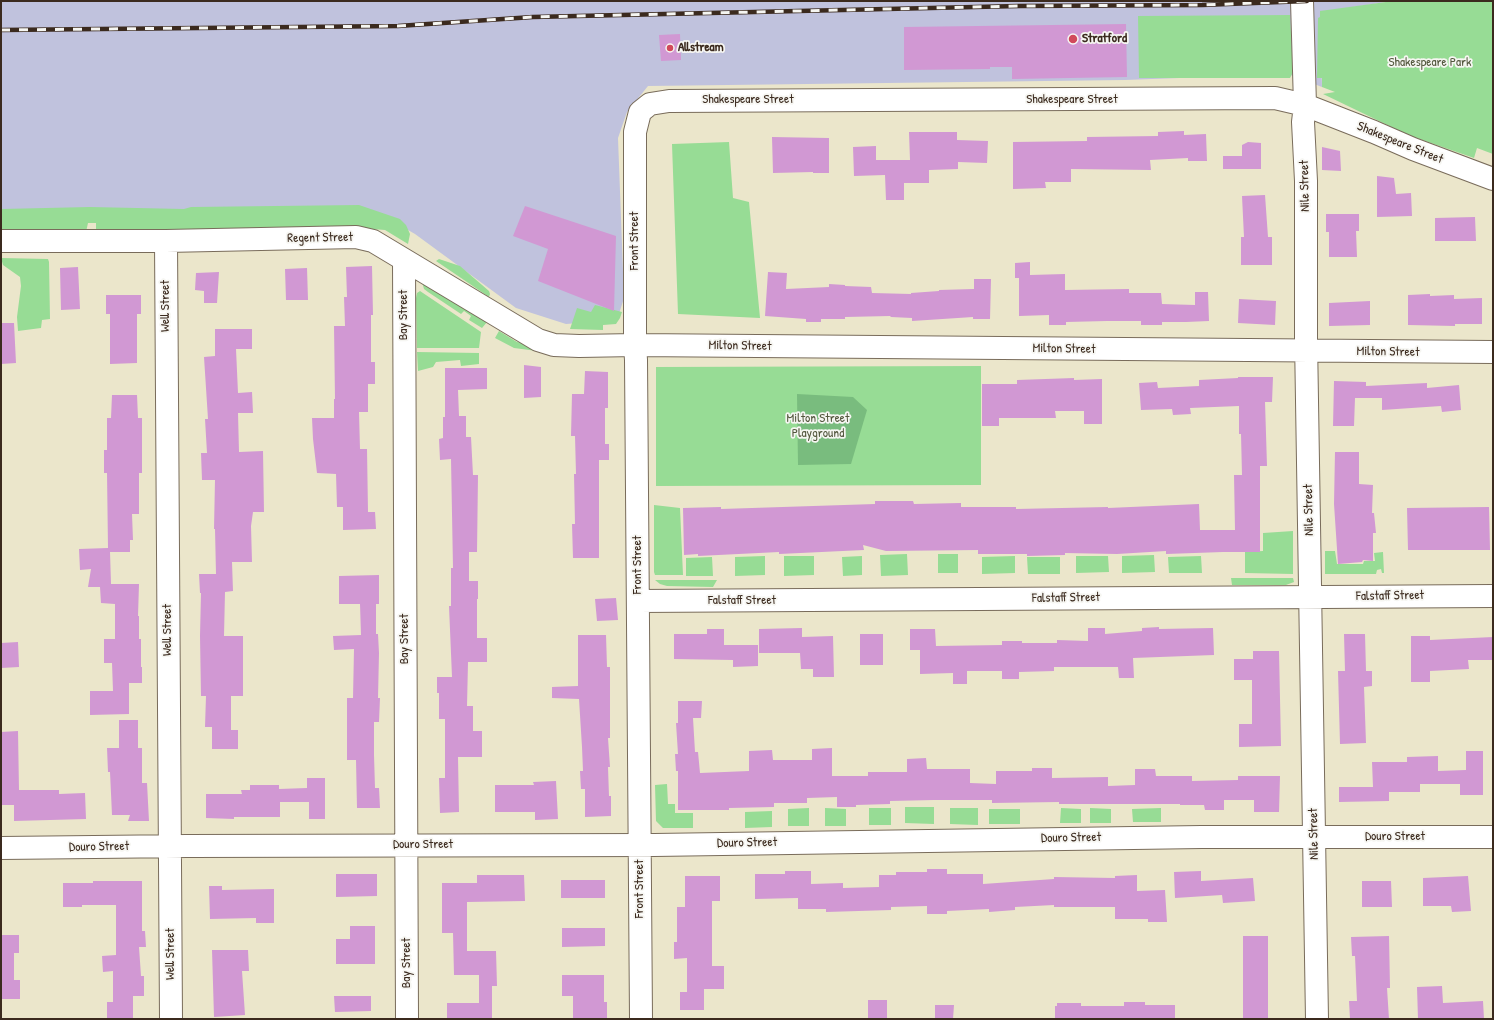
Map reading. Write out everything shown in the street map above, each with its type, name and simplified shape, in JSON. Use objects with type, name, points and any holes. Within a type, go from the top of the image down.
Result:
[{"type":"street","name":"Nile Street","points":[[1302,1],[1306,181],[1306,351],[1317,1019]]},
{"type":"street","name":"Shakespeare Street","points":[[640,112],[650,104],[676,101],[1275,98],[1304,105],[1413,149],[1493,179]]},
{"type":"street","name":"Front Street","points":[[640,112],[635,132],[635,345],[637,367],[641,1019]]},
{"type":"street","name":"Regent Street","points":[[1,241],[166,241],[356,237],[373,241],[538,340],[554,345],[635,345]]},
{"type":"street","name":"Well Street","points":[[166,241],[171,1019]]},
{"type":"street","name":"Bay Street","points":[[404,260],[407,1019]]},
{"type":"street","name":"Milton Street","points":[[635,345],[1493,352]]},
{"type":"street","name":"Falstaff Street","points":[[638,601],[1493,596]]},
{"type":"street","name":"Douro Street","points":[[1,848],[170,846],[640,845],[1202,836],[1493,837]]},
{"type":"shaded area","points":[[1,1],[1393,1],[1320,12],[1322,87],[1288,74],[1125,80],[648,86],[627,112],[618,138],[624,298],[617,320],[566,324],[516,308],[415,234],[387,218],[1,224]]},
{"type":"green space","name":"Shakespeare Park","points":[[1393,1],[1493,1],[1493,154],[1477,148],[1474,158],[1408,135],[1323,94],[1335,92],[1322,87],[1322,78],[1317,78],[1318,18],[1320,17],[1320,11]]},
{"type":"green space","points":[[1290,15],[1293,72],[1290,78],[1139,78],[1138,16]]},
{"type":"green space","points":[[729,142],[733,198],[749,202],[760,318],[678,314],[672,144]]},
{"type":"green space","points":[[359,205],[400,219],[406,225],[410,234],[408,244],[385,230],[361,228],[96,231],[96,223],[88,223],[86,232],[1,233],[1,209],[90,207],[184,209],[191,207]]},
{"type":"green space","points":[[1,258],[48,259],[50,319],[42,320],[41,328],[18,331],[17,317],[21,286],[20,277],[3,265]]},
{"type":"green space","points":[[439,259],[460,266],[489,291],[489,297],[436,261]]},
{"type":"green space","points":[[422,282],[487,322],[482,328],[469,320],[471,316],[464,311],[461,314],[428,292],[424,289]]},
{"type":"green space","points":[[420,291],[481,332],[479,348],[417,348],[416,298],[417,293]]},
{"type":"green space","points":[[595,305],[622,312],[616,324],[603,325],[603,330],[570,329],[577,308],[591,312]]},
{"type":"green space","points":[[499,331],[517,342],[523,343],[537,351],[514,348],[495,338]]},
{"type":"green space","points":[[417,352],[479,353],[479,364],[461,366],[460,360],[436,362],[433,367],[418,371]]},
{"type":"green space","name":"Milton Street Playground","points":[[981,366],[981,485],[656,486],[656,367]]},
{"type":"green space","points":[[797,394],[853,397],[867,410],[851,464],[798,465]]},
{"type":"green space","points":[[654,505],[680,508],[683,575],[655,575]]},
{"type":"green space","points":[[1293,531],[1293,574],[1245,573],[1245,552],[1263,551],[1263,533]]},
{"type":"green space","points":[[1325,551],[1335,551],[1337,564],[1363,564],[1364,561],[1375,561],[1374,553],[1383,552],[1384,573],[1382,573],[1381,569],[1377,570],[1376,574],[1325,574]]},
{"type":"green space","points":[[907,554],[908,575],[881,576],[880,555]]},
{"type":"green space","points":[[938,554],[958,554],[958,573],[938,573]]},
{"type":"green space","points":[[1154,555],[1155,572],[1122,573],[1122,556]]},
{"type":"green space","points":[[765,556],[765,575],[735,576],[735,557]]},
{"type":"green space","points":[[784,556],[814,556],[814,575],[784,576]]},
{"type":"green space","points":[[862,556],[862,575],[843,576],[842,557]]},
{"type":"green space","points":[[1015,556],[1015,573],[982,574],[982,557]]},
{"type":"green space","points":[[1076,556],[1108,556],[1109,572],[1076,573]]},
{"type":"green space","points":[[1201,556],[1202,573],[1169,573],[1168,557]]},
{"type":"green space","points":[[712,557],[713,576],[686,576],[686,558]]},
{"type":"green space","points":[[1027,557],[1060,557],[1060,574],[1028,574]]},
{"type":"green space","points":[[1231,578],[1293,578],[1294,582],[1286,585],[1232,585]]},
{"type":"green space","points":[[655,580],[717,580],[713,587],[667,586],[660,584]]},
{"type":"green space","points":[[667,784],[668,804],[675,804],[675,813],[693,813],[693,828],[663,828],[656,821],[655,785]]},
{"type":"green space","points":[[905,807],[934,807],[934,824],[905,823]]},
{"type":"green space","points":[[809,808],[809,826],[788,826],[788,809]]},
{"type":"green space","points":[[825,808],[846,809],[846,826],[825,826]]},
{"type":"green space","points":[[869,808],[891,808],[891,825],[869,825]]},
{"type":"green space","points":[[950,808],[978,808],[978,825],[950,824]]},
{"type":"green space","points":[[1061,808],[1081,809],[1081,823],[1060,823]]},
{"type":"green space","points":[[1090,808],[1111,809],[1111,823],[1090,823]]},
{"type":"green space","points":[[1161,808],[1161,822],[1133,822],[1132,809]]},
{"type":"green space","points":[[989,809],[1020,809],[1020,824],[989,824]]},
{"type":"green space","points":[[772,811],[772,827],[745,828],[745,812]]},
{"type":"building","points":[[1126,24],[1127,77],[1012,79],[1012,67],[990,67],[990,69],[904,70],[904,27]]},
{"type":"building","name":"Allstream","points":[[680,34],[681,60],[661,61],[659,35]]},
{"type":"building","points":[[1184,131],[1184,135],[1206,134],[1207,161],[1188,161],[1188,158],[1150,160],[1151,170],[1071,169],[1071,182],[1045,182],[1046,188],[1013,189],[1013,142],[1087,141],[1087,137],[1158,136],[1158,132]]},
{"type":"building","points":[[909,132],[957,132],[957,140],[988,141],[987,163],[958,162],[958,169],[929,170],[929,183],[904,183],[904,200],[886,200],[885,175],[854,176],[853,147],[876,146],[876,160],[910,160]]},
{"type":"building","points":[[772,137],[829,138],[829,173],[773,173]]},
{"type":"building","points":[[1248,142],[1261,143],[1261,169],[1223,169],[1223,156],[1242,156],[1242,145]]},
{"type":"building","points":[[1322,147],[1340,151],[1341,171],[1322,170]]},
{"type":"building","points":[[1377,176],[1394,178],[1396,194],[1411,193],[1412,216],[1377,217]]},
{"type":"building","points":[[1265,195],[1268,237],[1272,237],[1272,265],[1241,265],[1241,237],[1244,237],[1242,196]]},
{"type":"building","points":[[525,206],[616,236],[614,311],[538,281],[548,249],[513,236]]},
{"type":"building","points":[[1326,214],[1359,214],[1359,231],[1356,231],[1357,257],[1329,257],[1329,232],[1326,232]]},
{"type":"building","points":[[1475,217],[1476,241],[1435,241],[1435,218]]},
{"type":"building","points":[[1030,262],[1030,275],[1065,274],[1065,290],[1129,289],[1129,293],[1161,293],[1162,304],[1195,305],[1195,292],[1208,292],[1209,321],[1162,322],[1162,325],[1141,325],[1141,321],[1107,321],[1066,322],[1066,325],[1049,325],[1049,315],[1019,316],[1019,278],[1015,278],[1015,263]]},
{"type":"building","points":[[372,266],[373,315],[371,315],[371,362],[375,362],[375,384],[368,384],[368,412],[359,412],[360,449],[367,449],[368,512],[375,512],[376,529],[343,530],[343,507],[337,507],[336,474],[317,473],[312,418],[334,418],[334,326],[345,326],[344,297],[347,297],[346,267]]},
{"type":"building","points":[[78,267],[80,309],[61,310],[60,268]]},
{"type":"building","points":[[307,268],[308,300],[286,300],[285,269]]},
{"type":"building","points":[[219,272],[217,303],[204,303],[204,291],[195,290],[196,273]]},
{"type":"building","points":[[768,272],[787,273],[786,289],[829,287],[829,284],[871,287],[872,293],[911,294],[939,290],[974,289],[974,279],[991,279],[990,319],[973,319],[973,317],[912,321],[912,318],[890,316],[845,317],[845,319],[821,319],[821,322],[806,322],[806,319],[765,316]]},
{"type":"building","points":[[1430,294],[1430,296],[1454,295],[1454,299],[1482,298],[1482,324],[1455,324],[1455,326],[1408,325],[1408,295]]},
{"type":"building","points":[[106,295],[141,295],[141,314],[137,314],[137,363],[110,364],[110,314],[106,314]]},
{"type":"building","points":[[1239,299],[1276,301],[1275,325],[1238,323]]},
{"type":"building","points":[[1370,301],[1370,325],[1329,326],[1329,303]]},
{"type":"building","points":[[1,323],[14,323],[16,363],[1,364]]},
{"type":"building","points":[[215,329],[252,329],[252,349],[236,349],[238,393],[252,392],[253,413],[238,413],[239,452],[263,451],[264,512],[253,512],[251,526],[252,562],[232,562],[233,591],[225,592],[224,636],[243,636],[243,696],[231,696],[231,730],[238,730],[238,749],[212,749],[212,727],[205,727],[206,696],[201,696],[201,593],[199,574],[216,574],[214,529],[215,480],[202,480],[201,453],[207,453],[205,419],[208,419],[204,357],[215,356]]},
{"type":"building","points":[[524,365],[541,367],[541,397],[524,398]]},
{"type":"building","points":[[445,368],[487,368],[487,389],[458,390],[459,416],[466,416],[466,437],[471,437],[473,475],[478,475],[477,552],[469,552],[469,581],[478,581],[477,638],[487,638],[487,662],[468,662],[467,706],[473,706],[473,731],[482,731],[482,757],[458,757],[459,812],[440,813],[439,778],[445,778],[445,719],[439,719],[439,693],[437,693],[437,677],[452,677],[449,606],[451,606],[451,568],[453,568],[451,459],[440,460],[439,439],[443,438],[443,417],[445,417]]},
{"type":"building","points":[[585,371],[608,372],[608,408],[605,408],[605,444],[609,444],[609,460],[599,460],[599,558],[573,558],[572,524],[575,524],[574,474],[576,474],[575,436],[571,436],[572,394],[584,394]]},
{"type":"building","points":[[1238,377],[1273,377],[1272,402],[1265,402],[1267,466],[1260,466],[1260,552],[1166,554],[1166,551],[1117,554],[1065,553],[1065,555],[1027,556],[1027,554],[978,554],[978,550],[886,551],[863,545],[864,550],[779,554],[779,552],[698,556],[698,554],[684,555],[683,508],[721,507],[721,509],[875,504],[875,501],[913,501],[914,504],[961,503],[961,507],[1016,507],[1016,509],[1108,508],[1199,504],[1200,530],[1235,530],[1234,475],[1242,475],[1241,434],[1239,434],[1239,406],[1190,408],[1191,414],[1173,415],[1172,409],[1141,410],[1139,383],[1157,382],[1158,388],[1199,386],[1199,380]]},
{"type":"building","points":[[1074,378],[1074,380],[1102,379],[1102,424],[1084,424],[1084,411],[1055,411],[1056,418],[999,418],[999,426],[982,426],[982,384],[1017,384],[1017,380]]},
{"type":"building","points":[[1334,381],[1366,382],[1366,386],[1427,383],[1427,388],[1459,385],[1461,410],[1442,412],[1441,406],[1382,410],[1382,398],[1355,398],[1354,426],[1333,426]]},
{"type":"building","points":[[112,395],[137,395],[138,418],[142,418],[142,473],[139,473],[139,514],[132,514],[133,540],[130,540],[130,552],[110,552],[111,584],[139,584],[138,616],[139,639],[141,639],[142,683],[129,683],[129,714],[90,715],[90,691],[113,691],[112,663],[104,663],[104,639],[115,639],[115,604],[101,603],[100,587],[88,587],[91,569],[80,570],[79,549],[108,548],[107,473],[104,473],[104,450],[107,450],[107,418],[111,418]]},
{"type":"building","points":[[1335,452],[1359,452],[1359,484],[1373,485],[1372,513],[1374,513],[1376,533],[1373,533],[1373,561],[1363,560],[1362,562],[1338,564],[1334,504]]},
{"type":"building","points":[[1489,507],[1490,550],[1408,550],[1407,508]]},
{"type":"building","points":[[379,575],[379,604],[376,604],[376,634],[378,634],[379,653],[378,698],[380,698],[379,722],[374,722],[374,755],[375,788],[379,788],[380,808],[357,808],[356,760],[347,760],[347,698],[353,698],[354,649],[334,650],[333,636],[361,635],[360,604],[339,604],[339,576]]},
{"type":"building","points":[[616,598],[618,620],[597,621],[595,599]]},
{"type":"building","points":[[1159,627],[1159,629],[1213,628],[1214,655],[1133,658],[1134,678],[1119,678],[1118,667],[1054,667],[1054,671],[1019,672],[1019,679],[1002,679],[1002,671],[967,671],[967,684],[953,684],[953,673],[920,674],[920,650],[910,650],[910,629],[935,629],[936,646],[1002,645],[1002,641],[1022,641],[1022,643],[1057,643],[1057,640],[1088,641],[1088,628],[1105,628],[1105,634],[1142,631],[1142,628]]},
{"type":"building","points":[[802,628],[802,637],[833,636],[834,677],[813,677],[813,669],[801,669],[800,653],[759,653],[759,629]]},
{"type":"building","points":[[707,629],[724,629],[724,645],[758,645],[758,666],[733,667],[733,660],[674,659],[674,634],[707,634]]},
{"type":"building","points":[[860,634],[883,634],[883,665],[860,665]]},
{"type":"building","points":[[1344,634],[1365,634],[1366,671],[1372,671],[1372,686],[1364,687],[1366,743],[1340,744],[1338,671],[1345,671]]},
{"type":"building","points":[[578,635],[606,635],[607,667],[610,667],[610,738],[608,738],[610,767],[608,767],[609,796],[611,796],[611,816],[585,817],[585,789],[581,789],[580,771],[583,771],[579,699],[552,698],[552,687],[578,686]]},
{"type":"building","points":[[1411,636],[1430,636],[1430,640],[1493,637],[1493,660],[1468,660],[1469,669],[1430,671],[1430,682],[1411,682]]},
{"type":"building","points":[[18,642],[19,667],[1,668],[1,643]]},
{"type":"building","points":[[1253,651],[1279,651],[1281,746],[1239,747],[1239,724],[1252,724],[1252,680],[1234,680],[1234,659],[1253,659]]},
{"type":"building","points":[[678,701],[702,701],[701,718],[693,718],[695,752],[698,752],[700,773],[749,771],[749,751],[772,750],[773,760],[812,760],[812,749],[832,748],[832,776],[868,776],[868,772],[907,772],[907,759],[926,758],[927,769],[970,769],[970,783],[996,784],[996,771],[1032,771],[1032,768],[1052,768],[1052,778],[1108,777],[1108,786],[1135,785],[1135,769],[1155,769],[1156,776],[1192,776],[1192,781],[1238,780],[1238,776],[1280,776],[1279,812],[1254,812],[1254,800],[1224,800],[1224,810],[1205,810],[1204,805],[1059,804],[1059,802],[992,803],[992,800],[890,801],[890,804],[837,807],[837,797],[807,798],[807,803],[774,803],[774,807],[729,808],[729,810],[678,810],[678,771],[676,771],[675,754],[678,754],[676,723],[678,723]]},
{"type":"building","points":[[119,720],[138,720],[138,748],[142,748],[142,783],[147,783],[149,821],[128,821],[130,815],[112,815],[110,772],[108,772],[107,748],[119,748]]},
{"type":"building","points":[[18,731],[19,790],[59,790],[59,794],[85,793],[86,819],[14,821],[14,805],[1,805],[1,732]]},
{"type":"building","points":[[1466,751],[1483,751],[1483,795],[1460,795],[1460,784],[1420,784],[1420,792],[1389,792],[1389,801],[1339,802],[1339,787],[1373,787],[1372,762],[1407,762],[1407,757],[1438,756],[1438,771],[1466,770]]},
{"type":"building","points":[[307,778],[325,778],[325,819],[309,819],[309,802],[280,802],[280,817],[234,817],[234,819],[206,818],[206,794],[242,794],[241,790],[250,790],[250,785],[279,785],[279,789],[307,788]]},
{"type":"building","points":[[556,781],[558,819],[535,820],[535,812],[495,812],[495,785],[534,785],[533,782]]},
{"type":"building","points":[[927,869],[947,869],[947,874],[983,874],[983,884],[1054,879],[1054,877],[1115,878],[1115,876],[1137,875],[1137,891],[1165,890],[1167,922],[1148,922],[1148,919],[1115,919],[1115,907],[1054,907],[1054,905],[1015,907],[1015,910],[989,912],[989,909],[947,911],[947,914],[927,914],[927,906],[891,907],[891,910],[826,912],[826,909],[798,909],[798,898],[755,899],[755,874],[785,874],[785,871],[811,871],[811,884],[843,883],[843,888],[879,887],[879,875],[896,875],[896,872],[927,872]]},
{"type":"building","points":[[1201,871],[1201,881],[1253,878],[1255,901],[1223,903],[1222,895],[1175,898],[1174,872]]},
{"type":"building","points":[[336,874],[377,874],[377,896],[336,897]]},
{"type":"building","points":[[477,875],[524,875],[525,901],[467,902],[467,951],[496,951],[497,986],[492,986],[492,1019],[447,1019],[447,1003],[479,1003],[479,975],[454,975],[453,933],[442,933],[442,883],[477,883]]},
{"type":"building","points":[[685,876],[720,876],[720,901],[712,901],[712,966],[724,966],[724,989],[704,989],[704,1010],[680,1010],[680,992],[687,992],[687,958],[674,959],[674,942],[677,942],[677,907],[685,907]]},
{"type":"building","points":[[1468,876],[1471,911],[1452,912],[1451,906],[1423,906],[1423,878]]},
{"type":"building","points":[[561,880],[605,880],[605,898],[561,898]]},
{"type":"building","points":[[93,881],[142,881],[142,931],[145,931],[146,947],[139,947],[141,976],[144,976],[144,996],[133,996],[133,1019],[107,1019],[107,1002],[113,1002],[113,971],[103,972],[102,956],[116,955],[116,905],[82,905],[82,907],[63,907],[63,883],[93,883]]},
{"type":"building","points":[[1362,881],[1391,881],[1392,907],[1362,907]]},
{"type":"building","points":[[209,886],[222,886],[222,890],[274,889],[274,923],[256,923],[256,918],[210,919]]},
{"type":"building","points":[[350,926],[375,926],[375,964],[336,964],[336,939],[350,939]]},
{"type":"building","points":[[562,928],[605,928],[605,946],[562,947]]},
{"type":"building","points":[[1,935],[19,935],[19,953],[14,953],[14,980],[20,980],[20,999],[1,999]]},
{"type":"building","points":[[1243,936],[1268,936],[1268,1019],[1243,1019]]},
{"type":"building","points":[[1389,936],[1390,988],[1387,988],[1389,1019],[1350,1019],[1349,1001],[1357,1001],[1355,956],[1352,956],[1351,937]]},
{"type":"building","points":[[212,950],[248,950],[249,971],[242,971],[245,1015],[214,1017]]},
{"type":"building","points":[[562,975],[604,975],[604,1002],[607,1002],[607,1019],[573,1019],[573,996],[562,996]]},
{"type":"building","points":[[1442,986],[1443,1003],[1483,1001],[1484,1019],[1418,1019],[1417,987]]},
{"type":"building","points":[[334,996],[371,996],[371,1011],[335,1012]]},
{"type":"building","points":[[868,1000],[887,1000],[887,1019],[868,1019]]},
{"type":"building","points":[[1124,1002],[1145,1002],[1145,1005],[1175,1005],[1175,1019],[1055,1019],[1055,1006],[1057,1006],[1057,1003],[1081,1003],[1081,1006],[1124,1006]]},
{"type":"building","points":[[935,1005],[954,1005],[953,1019],[935,1019]]},
{"type":"railway","points":[[1,30],[398,26],[533,17],[1019,6],[1202,5],[1307,1]]},
{"type":"place","name":"Stratford","points":[[1073,39]]},
{"type":"place","name":"Allstream","points":[[670,48]]}]
